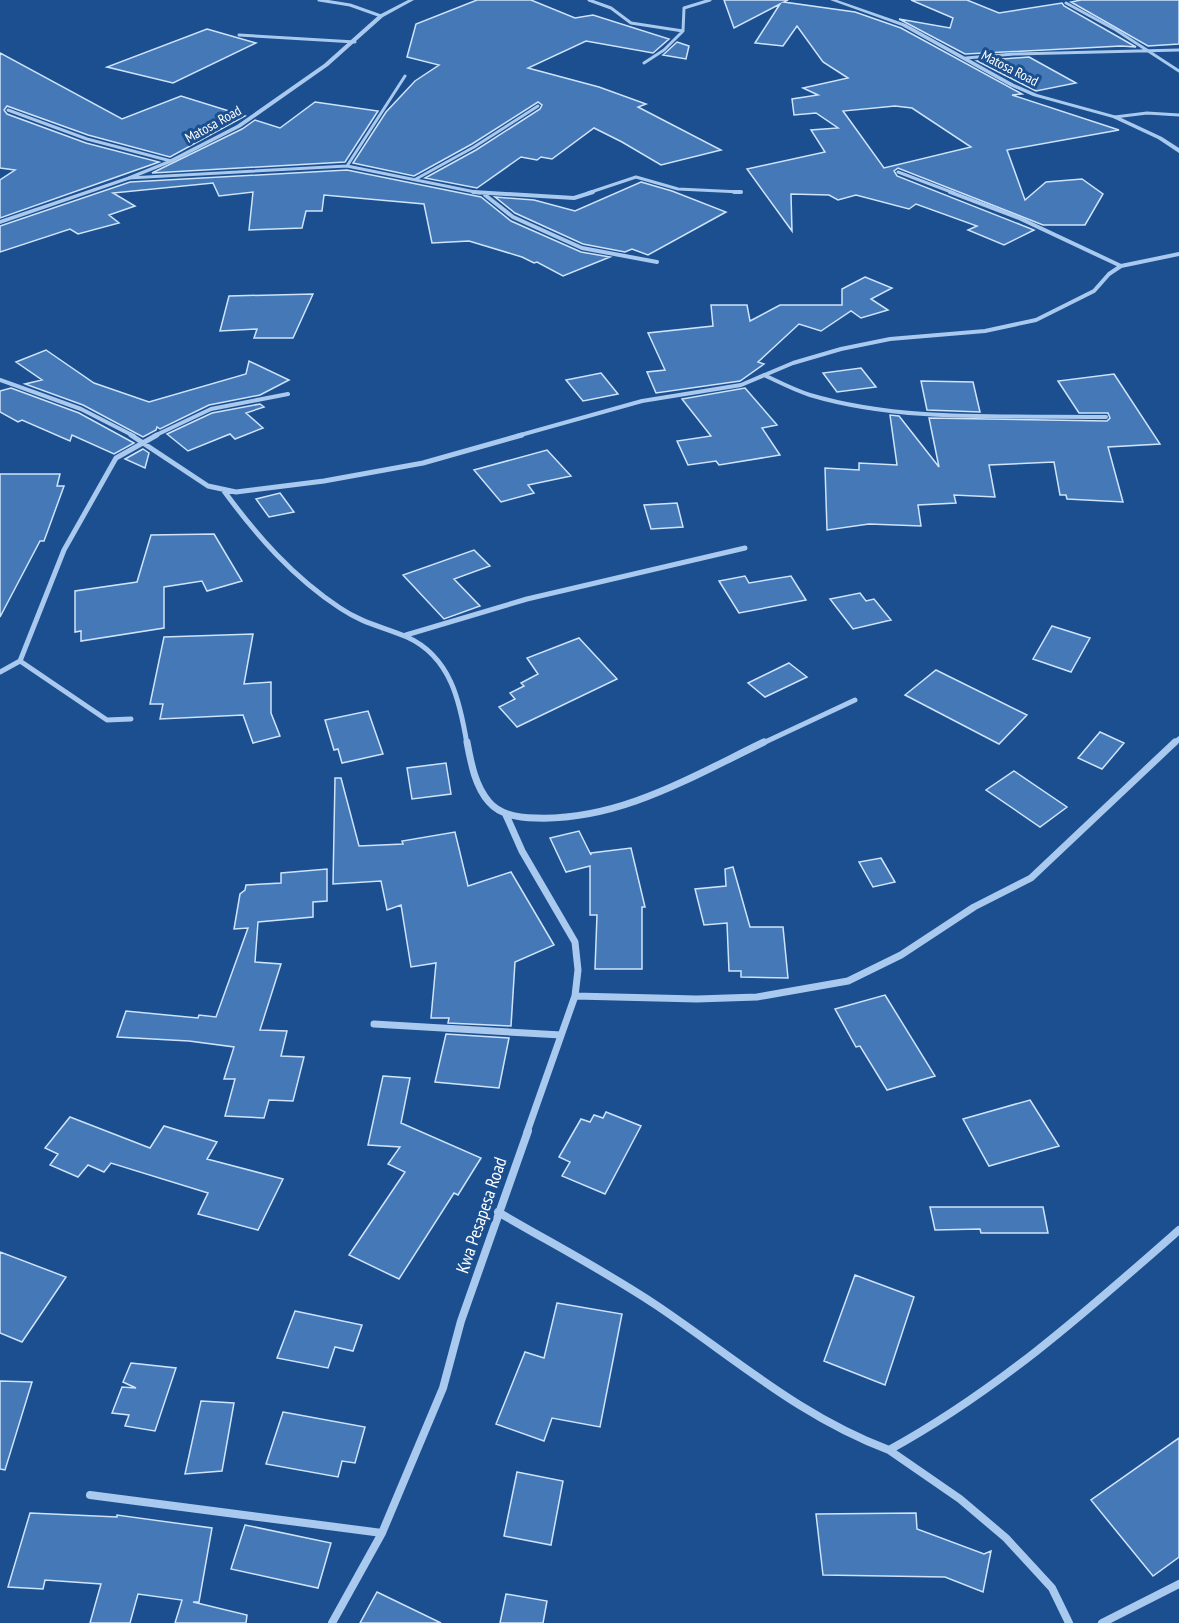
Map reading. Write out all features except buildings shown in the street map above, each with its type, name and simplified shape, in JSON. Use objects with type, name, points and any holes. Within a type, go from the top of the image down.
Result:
[{"type":"street","points":[[319,0],[350,5],[381,15]]},
{"type":"street","name":"Matosa Road","points":[[0,222],[129,178],[171,161],[239,126],[326,65],[355,42],[381,15],[412,0]]},
{"type":"street","points":[[589,0],[611,9],[631,23],[683,31]]},
{"type":"street","points":[[645,63],[664,50],[683,31],[684,8],[710,0]]},
{"type":"street","name":"Matosa Road","points":[[832,0],[904,25],[1000,79],[1035,95],[1115,117],[1160,138],[1179,151]]},
{"type":"street","points":[[1066,3],[1087,13],[1179,71]]},
{"type":"street","points":[[239,35],[355,42]]},
{"type":"street","points":[[966,58],[1014,54],[1179,50]]},
{"type":"street","points":[[347,166],[364,145],[391,92],[405,76]]},
{"type":"street","points":[[416,179],[474,147],[538,106]]},
{"type":"street","points":[[9,110],[87,139],[171,161]]},
{"type":"street","points":[[1115,117],[1147,113],[1179,115]]},
{"type":"street","points":[[129,178],[347,166],[484,194],[573,198],[636,177],[678,189],[741,192]]},
{"type":"street","points":[[898,171],[1019,218],[1121,266]]},
{"type":"street","points":[[484,194],[513,217],[582,248],[657,262]]},
{"type":"street","points":[[1,382],[81,409],[135,437],[140,443],[208,486],[236,492],[324,481],[423,464],[642,401],[721,390],[793,363],[871,343],[985,331],[1036,320],[1085,297],[1121,266],[1179,254]]},
{"type":"street","points":[[764,375],[813,396],[861,406],[950,413],[1106,417]]},
{"type":"street","points":[[0,672],[20,661],[64,550],[116,458],[140,443],[211,409],[288,394]]},
{"type":"street","points":[[224,491],[252,531],[289,569],[326,598],[363,622],[406,635],[428,652],[454,685],[477,783],[488,801],[506,815],[550,820],[587,815],[616,807],[666,789],[855,700]]},
{"type":"street","points":[[406,635],[527,599],[745,548]]},
{"type":"street","points":[[20,661],[107,720],[131,719]]},
{"type":"street","points":[[575,996],[756,998],[848,981],[901,955],[974,907],[1031,878],[1179,739]]},
{"type":"street","name":"Kwa Pesapesa Road","points":[[332,1623],[382,1533],[443,1388],[461,1321],[575,996],[578,970],[575,942],[522,850],[506,815]]},
{"type":"street","points":[[374,1024],[561,1035]]},
{"type":"street","points":[[498,1212],[655,1304],[816,1418],[866,1443],[889,1450],[960,1499],[1006,1538],[1052,1588],[1069,1623]]},
{"type":"street","points":[[889,1450],[914,1438],[979,1396],[1092,1305],[1179,1230]]},
{"type":"street","points":[[90,1495],[382,1533]]},
{"type":"street","points":[[1102,1623],[1179,1584]]}]
